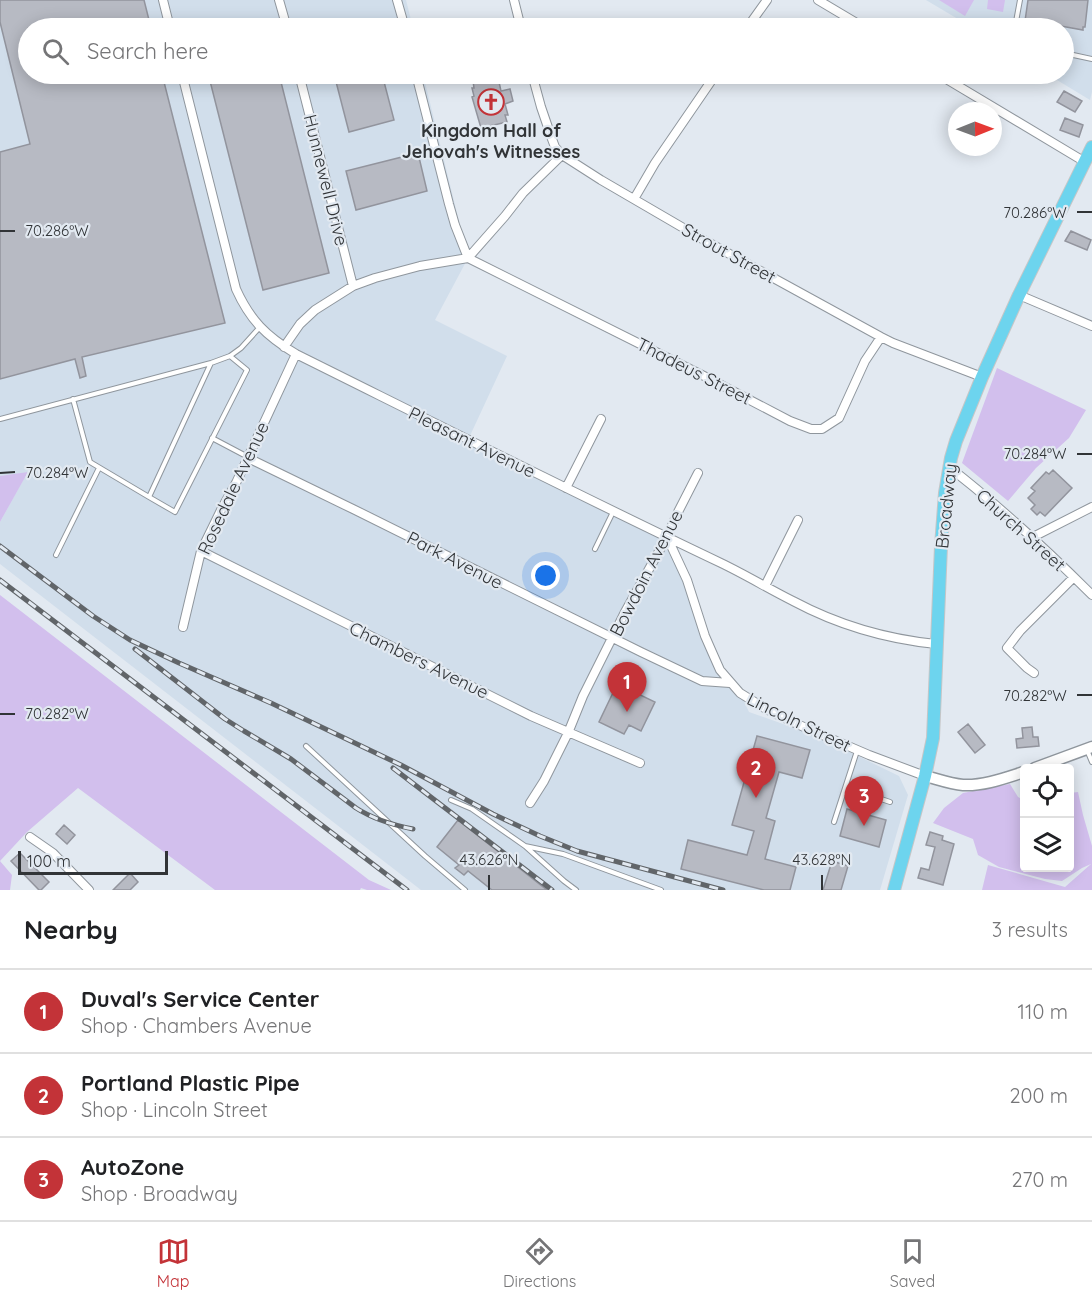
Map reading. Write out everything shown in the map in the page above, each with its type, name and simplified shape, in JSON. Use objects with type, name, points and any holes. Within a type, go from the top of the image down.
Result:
[{"type":"main road","name":"Broadway","points":[[894,890],[933,738],[936,644],[945,493],[949,466],[956,441],[982,377],[1019,295],[1092,147]]},
{"type":"main road","points":[[1046,764],[1089,748]]},
{"type":"main road","name":"Lincoln Street","points":[[925,776],[963,785],[987,783],[1020,773]]},
{"type":"street","points":[[163,0],[168,18]]},
{"type":"street","points":[[279,0],[284,18]]},
{"type":"street","points":[[397,0],[402,18]]},
{"type":"street","points":[[514,0],[518,18]]},
{"type":"street","points":[[754,18],[767,0]]},
{"type":"street","points":[[818,0],[848,18]]},
{"type":"street","name":"Pleasant Avenue","points":[[185,84],[236,289],[243,305],[260,327],[276,342],[566,488],[722,563],[794,602],[856,628],[912,642],[936,644]]},
{"type":"street","name":"Hunnewell Drive","points":[[302,84],[353,286]]},
{"type":"street","points":[[419,84],[452,214],[468,258]]},
{"type":"street","points":[[284,347],[300,324],[315,310],[353,286],[420,266],[468,258],[523,194],[562,155],[552,139],[535,84]]},
{"type":"street","points":[[634,199],[655,163],[709,84]]},
{"type":"street","points":[[955,84],[1085,162]]},
{"type":"street","name":"Strout Street","points":[[562,155],[713,245],[880,337],[982,377]]},
{"type":"street","name":"Thadeus Street","points":[[468,258],[715,381],[790,422],[811,429],[822,429],[839,418],[865,361],[880,337]]},
{"type":"street","points":[[1019,295],[1092,326]]},
{"type":"street","name":"Rosedale Avenue","points":[[183,627],[201,551],[248,458],[296,354]]},
{"type":"street","points":[[566,488],[602,419]]},
{"type":"street","name":"Park Avenue","points":[[248,458],[702,681],[730,683]]},
{"type":"street","name":"Church Street","points":[[949,466],[1092,595]]},
{"type":"street","name":"Bowdoin Avenue","points":[[530,803],[544,781],[625,612],[667,537],[698,473]]},
{"type":"street","points":[[1031,538],[1092,507]]},
{"type":"street","points":[[765,586],[798,520]]},
{"type":"street","name":"Lincoln Street","points":[[667,537],[687,580],[705,636],[720,670],[740,693],[766,709],[857,750],[925,776]]},
{"type":"street","name":"Chambers Avenue","points":[[201,551],[568,733],[640,763]]},
{"type":"street","points":[[1034,673],[1007,648],[1020,631],[1073,578]]},
{"type":"street","points":[[30,837],[53,853],[89,890]]},
{"type":"lane","points":[[1017,18],[1020,0]]},
{"type":"lane","points":[[1074,55],[1092,59]]},
{"type":"lane","points":[[0,419],[211,363],[230,356],[241,348],[260,327]]},
{"type":"lane","points":[[73,399],[90,462],[175,512],[247,369],[230,356]]},
{"type":"lane","points":[[149,497],[211,363]]},
{"type":"lane","points":[[212,438],[248,458]]},
{"type":"lane","points":[[56,555],[99,468]]},
{"type":"lane","points":[[595,549],[613,511]]},
{"type":"lane","points":[[306,746],[465,890]]},
{"type":"lane","points":[[1089,748],[1092,762]]},
{"type":"lane","points":[[834,822],[857,750]]},
{"type":"lane","points":[[845,787],[890,802]]},
{"type":"lane","points":[[450,800],[472,809],[525,846],[576,890]]},
{"type":"lane","points":[[525,846],[563,854],[661,890]]},
{"type":"shaded area","points":[[0,0],[406,0],[410,18],[18,18],[18,84],[425,84],[468,258],[435,320],[507,356],[468,440],[667,537],[712,652],[740,693],[749,712],[817,736],[899,776],[908,795],[880,890],[421,890],[0,564],[0,522],[27,473],[0,476]]},
{"type":"shaded area","points":[[926,0],[1092,0],[1092,92],[1090,100],[1064,84],[1074,84],[1074,18],[956,18]]},
{"type":"shaded area","points":[[939,0],[974,0],[965,16]]},
{"type":"shaded area","points":[[988,0],[1005,0],[1003,12],[987,9]]},
{"type":"shaded area","points":[[997,368],[1086,410],[1069,438],[1036,468],[1008,501],[962,463]]},
{"type":"shaded area","points":[[28,472],[0,522],[0,476]]},
{"type":"shaded area","points":[[0,595],[369,880],[391,890],[361,888],[360,890],[215,890],[78,788],[27,832],[0,861]]},
{"type":"shaded area","points":[[1010,784],[1020,798],[1020,872],[1074,872],[1074,792],[1078,792],[1092,846],[1092,890],[982,890],[988,865],[1065,887],[1091,864],[1062,881],[1045,879],[999,867],[978,855],[973,839],[933,823],[944,808],[963,793]]},
{"type":"shaded area","points":[[0,861],[12,875],[10,890],[0,890]]},
{"type":"building","points":[[0,0],[144,0],[148,18],[18,18],[18,84],[165,84],[225,323],[82,357],[86,376],[80,378],[75,359],[0,379],[0,152],[30,144],[0,22]]},
{"type":"building","points":[[1028,0],[1088,0],[1083,30],[1074,28],[1074,18],[1025,18]]},
{"type":"building","points":[[211,84],[282,84],[329,273],[263,290]]},
{"type":"building","points":[[337,84],[385,84],[394,120],[349,132]]},
{"type":"building","name":"Kingdom Hall of Jehovah's Witnesses","points":[[473,84],[499,84],[501,91],[510,89],[513,101],[505,104],[507,122],[481,128],[472,97],[474,96],[472,88],[474,88]]},
{"type":"building","points":[[1064,91],[1082,101],[1075,112],[1057,102]]},
{"type":"building","points":[[1065,118],[1083,125],[1079,137],[1060,130]]},
{"type":"building","points":[[418,153],[427,191],[356,210],[346,171]]},
{"type":"building","points":[[1071,231],[1091,240],[1087,250],[1065,241]]},
{"type":"building","points":[[1053,470],[1072,488],[1045,516],[1040,512],[1037,515],[1031,509],[1035,505],[1028,498],[1035,491],[1031,488],[1046,472],[1049,474]]},
{"type":"building","points":[[621,676],[640,685],[636,693],[655,702],[641,731],[629,725],[624,734],[599,722]]},
{"type":"building","points":[[968,724],[985,745],[975,753],[958,732]]},
{"type":"building","points":[[1032,727],[1033,737],[1038,737],[1039,746],[1017,748],[1016,739],[1023,738],[1022,728]]},
{"type":"building","points":[[757,736],[810,750],[802,778],[779,772],[766,818],[775,821],[765,859],[796,867],[790,890],[764,890],[681,869],[688,840],[747,855],[754,831],[732,825]]},
{"type":"building","points":[[847,809],[886,820],[879,847],[840,836]]},
{"type":"building","points":[[458,820],[547,890],[492,890],[468,871],[464,875],[455,868],[459,865],[437,847]]},
{"type":"building","points":[[64,825],[75,835],[67,844],[56,834]]},
{"type":"building","points":[[930,832],[943,836],[942,840],[954,844],[943,885],[918,878],[921,868],[929,870],[935,847],[926,845]]},
{"type":"building","points":[[20,853],[49,882],[41,890],[11,861]]},
{"type":"building","points":[[832,861],[848,866],[841,890],[823,890]]},
{"type":"building","points":[[130,873],[138,882],[130,890],[113,890]]},
{"type":"railway","points":[[0,546],[93,616],[130,640],[271,703],[401,765],[493,814],[577,851],[723,890]]},
{"type":"railway","points":[[0,580],[407,890]]},
{"type":"railway","points":[[135,649],[225,719],[291,759],[356,808],[383,821],[413,829]]},
{"type":"railway","points":[[393,768],[552,890]]},
{"type":"place","name":"Kingdom Hall of Jehovah's Witnesses","points":[[491,102]]},
{"type":"place","name":"Duval's Service Center","points":[[627,712]]},
{"type":"place","name":"Portland Plastic Pipe","points":[[756,798]]},
{"type":"place","name":"AutoZone","points":[[864,826]]}]
